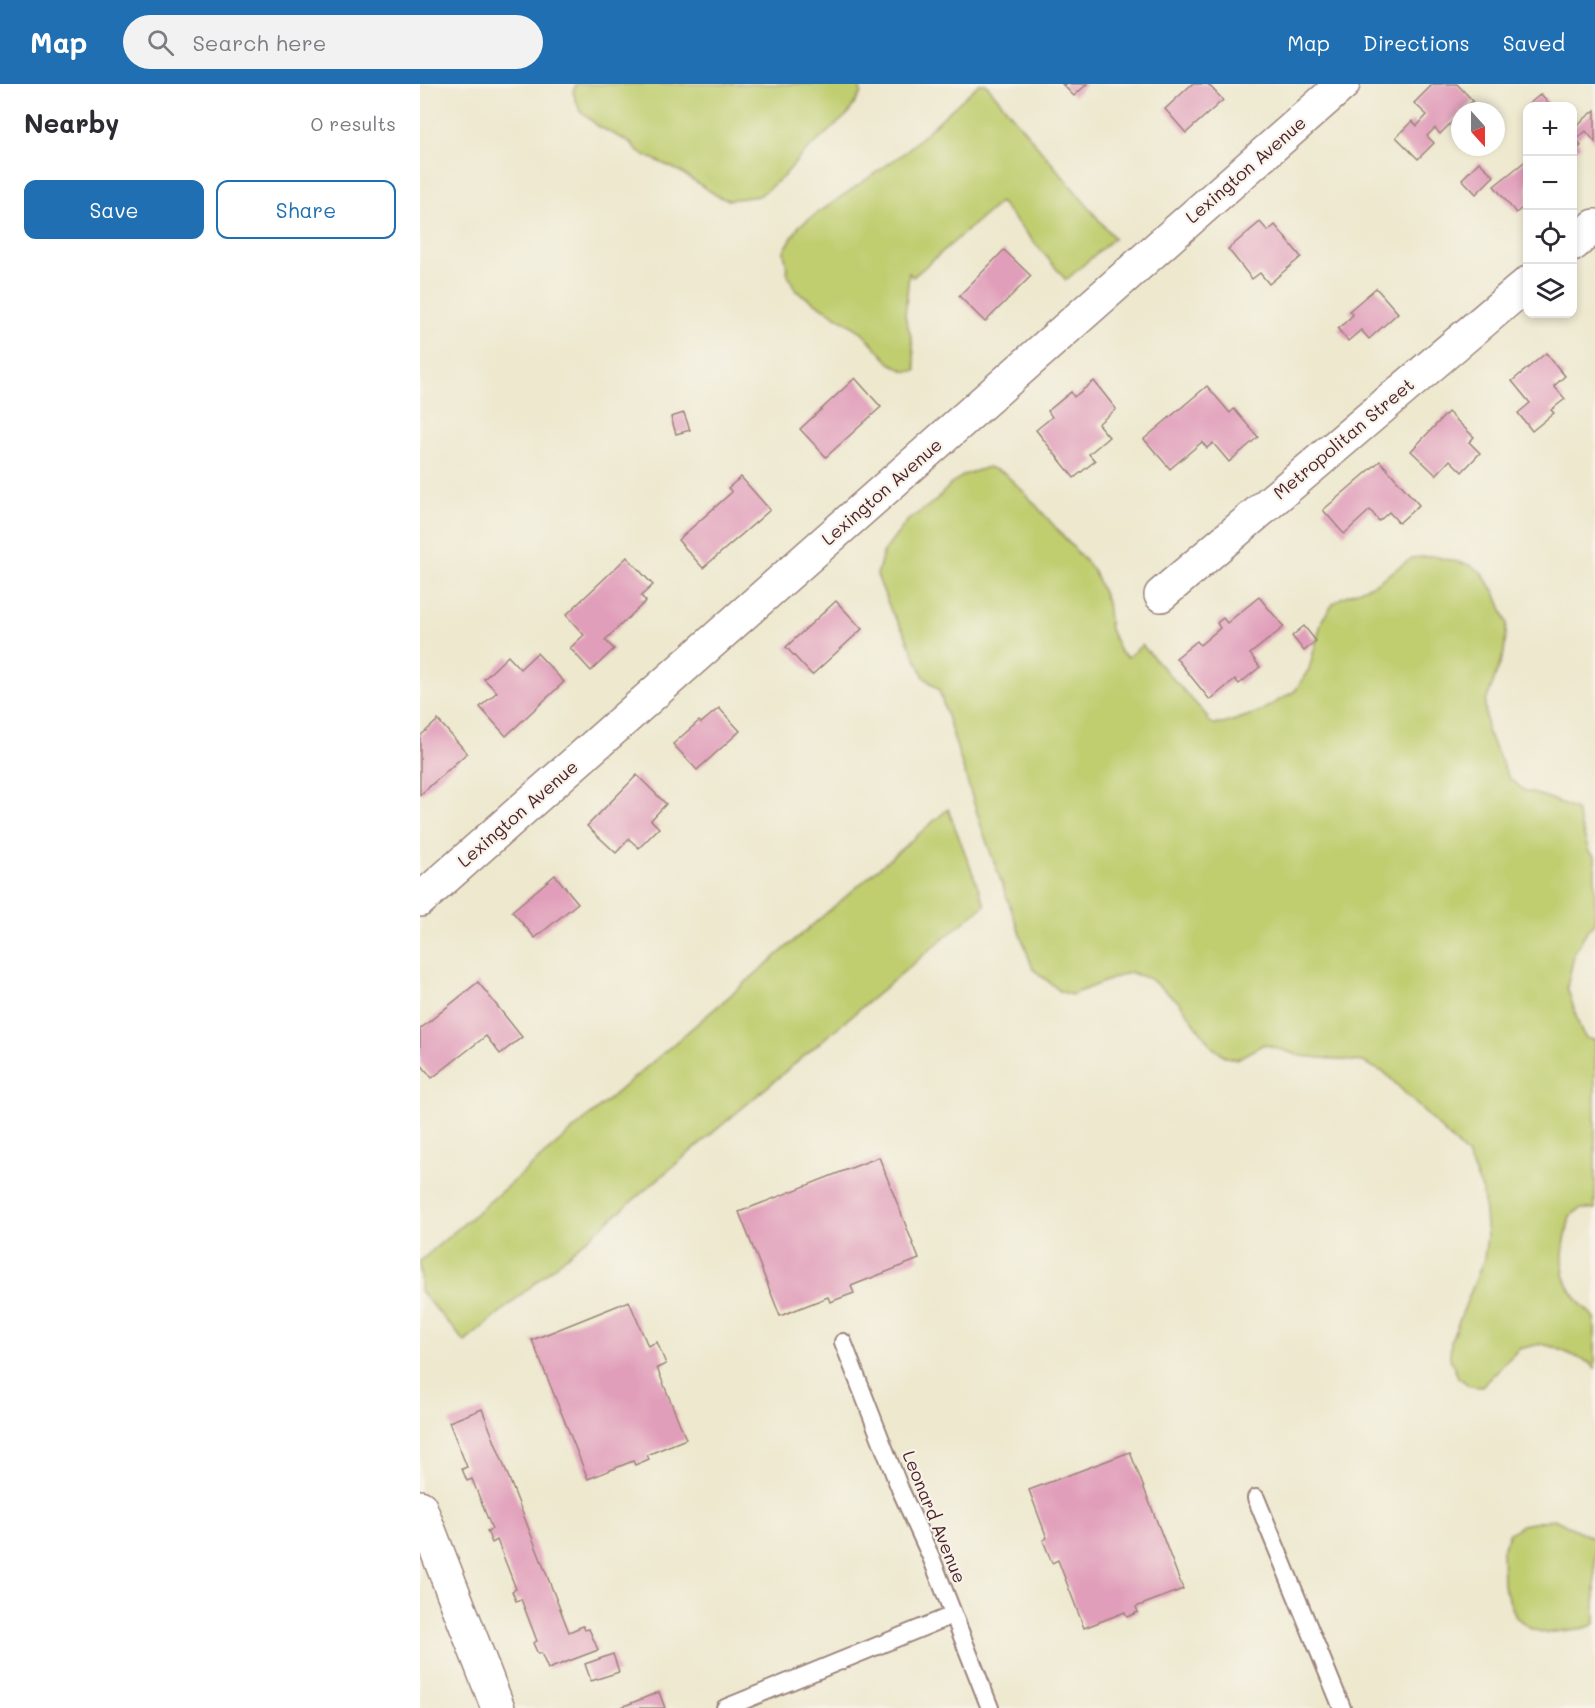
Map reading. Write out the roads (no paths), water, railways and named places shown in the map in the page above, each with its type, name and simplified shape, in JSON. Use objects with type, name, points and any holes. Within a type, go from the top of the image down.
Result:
[{"type":"street","name":"Lexington Avenue","points":[[420,900],[1343,84]]},
{"type":"street","points":[[1577,241],[1595,226]]},
{"type":"street","name":"Metropolitan Street","points":[[1161,596],[1523,286]]},
{"type":"street","points":[[420,1507],[498,1708]]},
{"type":"lane","name":"Leonard Avenue","points":[[843,1342],[900,1489],[931,1557],[990,1708]]},
{"type":"lane","points":[[1256,1498],[1341,1708]]},
{"type":"lane","points":[[725,1708],[953,1615]]}]
